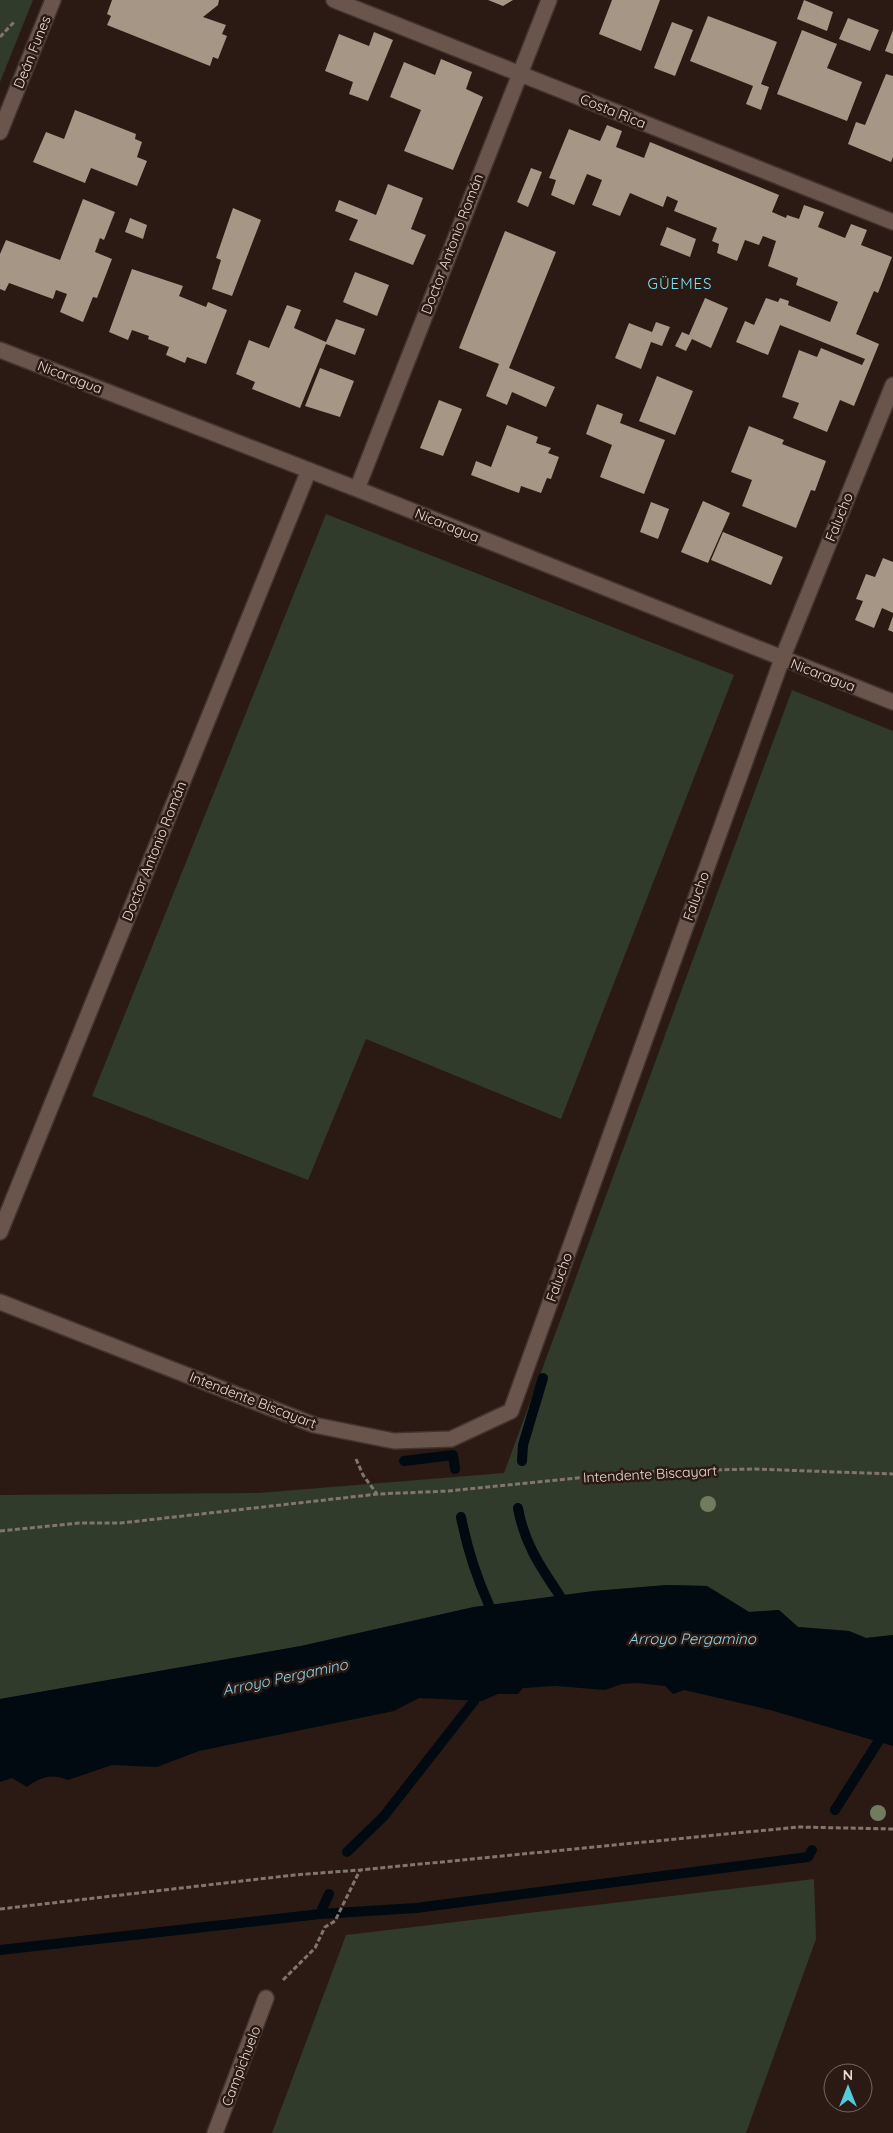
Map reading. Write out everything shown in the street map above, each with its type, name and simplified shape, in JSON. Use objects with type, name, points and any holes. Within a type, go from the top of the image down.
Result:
[{"type":"street","name":"Deán Funes","points":[[0,132],[53,0]]},
{"type":"street","name":"Costa Rica","points":[[334,0],[893,222]]},
{"type":"street","name":"Doctor Antonio Román","points":[[356,488],[549,0]]},
{"type":"street","name":"Nicaragua","points":[[0,350],[356,488],[893,702]]},
{"type":"street","name":"Falucho","points":[[511,1411],[782,659],[893,385]]},
{"type":"street","name":"Doctor Antonio Román","points":[[0,1232],[309,470]]},
{"type":"street","name":"Intendente Biscayart","points":[[0,1302],[314,1425],[394,1441],[451,1439],[511,1411]]},
{"type":"street","name":"Campichuelo","points":[[215,2133],[266,1998]]},
{"type":"path","points":[[0,37],[19,16]]},
{"type":"path","points":[[339,1430],[355,1454],[363,1475],[378,1494]]},
{"type":"path","name":"Intendente Biscayart","points":[[0,1532],[79,1523],[121,1522],[378,1494],[449,1491],[638,1472],[753,1469],[893,1474]]},
{"type":"path","points":[[0,1909],[294,1875],[798,1827],[893,1829]]},
{"type":"path","points":[[266,1998],[315,1948],[325,1927],[335,1921],[360,1870]]},
{"type":"green space","points":[[0,0],[33,0],[0,82]]},
{"type":"green space","points":[[326,514],[734,675],[561,1119],[366,1039],[308,1180],[92,1096]]},
{"type":"green space","points":[[792,690],[893,731],[893,1635],[866,1638],[849,1631],[798,1627],[779,1610],[749,1612],[707,1586],[667,1585],[594,1591],[474,1607],[301,1646],[0,1699],[0,1495],[258,1493],[504,1473]]},
{"type":"green space","points":[[814,1879],[816,1939],[746,2133],[272,2133],[346,1935]]},
{"type":"water","name":"Arroyo Pergamino","points":[[667,1585],[707,1586],[749,1612],[779,1610],[798,1627],[849,1631],[866,1638],[893,1635],[893,1746],[770,1710],[684,1690],[673,1694],[665,1686],[638,1683],[622,1684],[605,1690],[556,1686],[523,1688],[518,1694],[498,1694],[482,1701],[419,1698],[394,1711],[199,1751],[157,1767],[112,1765],[68,1780],[46,1777],[27,1787],[12,1778],[0,1782],[0,1699],[301,1646],[474,1607],[594,1591]]},
{"type":"building","points":[[112,0],[219,0],[218,5],[203,17],[226,25],[222,34],[227,36],[218,59],[213,57],[210,66],[107,25],[111,16],[107,14]]},
{"type":"building","points":[[488,0],[513,0],[503,6]]},
{"type":"building","points":[[612,0],[660,0],[641,51],[599,34]]},
{"type":"building","points":[[804,0],[833,12],[827,31],[797,19]]},
{"type":"building","points":[[708,16],[777,42],[761,84],[769,87],[761,110],[746,104],[753,86],[690,61]]},
{"type":"building","points":[[848,18],[879,30],[870,51],[839,39]]},
{"type":"building","points":[[672,22],[693,30],[675,76],[654,68]]},
{"type":"building","points":[[802,30],[837,44],[827,68],[862,82],[847,121],[777,94]]},
{"type":"building","points":[[893,30],[893,54],[885,51]]},
{"type":"building","points":[[374,32],[393,40],[368,101],[349,94],[353,82],[325,71],[339,34],[369,46]]},
{"type":"building","points":[[441,59],[472,72],[466,89],[483,97],[453,170],[404,151],[421,110],[390,97],[404,62],[435,75]]},
{"type":"building","points":[[886,74],[893,76],[893,157],[891,162],[848,144],[856,122],[865,125]]},
{"type":"building","points":[[75,110],[136,134],[135,139],[142,142],[137,157],[147,161],[137,186],[91,168],[85,183],[33,162],[46,132],[64,139]]},
{"type":"building","points":[[607,125],[622,131],[616,147],[644,158],[650,142],[779,195],[772,212],[786,218],[787,215],[799,219],[804,205],[824,212],[818,227],[845,238],[851,224],[867,230],[861,245],[892,257],[878,293],[874,291],[856,334],[879,344],[854,406],[840,400],[827,432],[793,418],[799,403],[782,397],[799,350],[817,357],[821,348],[862,365],[865,359],[780,325],[768,355],[736,342],[745,321],[754,325],[766,298],[778,302],[780,298],[789,301],[788,305],[830,322],[838,302],[796,285],[798,278],[768,266],[776,241],[763,236],[759,245],[745,240],[737,261],[717,253],[719,244],[712,241],[717,228],[674,211],[678,201],[667,196],[663,207],[630,193],[620,216],[592,205],[602,180],[587,174],[574,205],[551,195],[556,180],[549,178],[569,129],[600,141]]},
{"type":"building","points":[[531,168],[542,172],[528,207],[517,202]]},
{"type":"building","points":[[388,184],[423,198],[411,229],[426,235],[413,265],[349,240],[358,220],[335,211],[339,200],[376,215]]},
{"type":"building","points":[[83,199],[115,212],[104,240],[100,238],[95,252],[112,259],[97,298],[93,297],[83,322],[60,312],[67,294],[56,290],[53,299],[9,283],[5,291],[0,289],[0,254],[6,240],[60,260]]},
{"type":"building","points":[[233,208],[261,220],[232,296],[212,289],[221,260],[216,258]]},
{"type":"building","points":[[130,218],[147,225],[143,239],[125,232]]},
{"type":"building","points":[[667,227],[696,239],[690,257],[660,245]]},
{"type":"building","points":[[505,231],[556,252],[509,368],[555,387],[546,407],[512,392],[507,405],[486,396],[499,364],[459,348]]},
{"type":"building","points":[[132,269],[183,286],[179,296],[206,307],[208,302],[227,310],[206,364],[187,357],[185,363],[166,355],[169,347],[148,339],[149,336],[132,330],[128,340],[109,332]]},
{"type":"building","points":[[355,272],[389,285],[377,316],[343,302]]},
{"type":"building","points":[[705,298],[728,308],[711,348],[692,339],[686,351],[675,346],[682,332],[689,335]]},
{"type":"building","points":[[287,305],[301,310],[294,328],[326,342],[336,319],[365,329],[355,355],[326,344],[300,408],[252,389],[255,382],[236,374],[249,340],[269,348]]},
{"type":"building","points":[[656,322],[670,327],[662,346],[651,342],[641,369],[615,358],[629,323],[652,332]]},
{"type":"building","points":[[320,368],[354,381],[340,417],[305,406]]},
{"type":"building","points":[[657,376],[693,391],[675,435],[639,421]]},
{"type":"building","points":[[439,400],[462,409],[443,456],[420,448]]},
{"type":"building","points":[[597,404],[623,414],[620,423],[665,440],[644,494],[600,477],[612,445],[586,434]]},
{"type":"building","points":[[507,425],[538,437],[536,443],[551,448],[548,453],[559,457],[551,479],[547,478],[541,493],[521,486],[519,493],[471,475],[476,461],[491,467]]},
{"type":"building","points":[[749,426],[784,440],[782,444],[826,461],[815,491],[811,490],[796,528],[742,506],[752,480],[731,472]]},
{"type":"building","points":[[703,501],[730,513],[708,563],[681,552]]},
{"type":"building","points":[[651,502],[669,509],[658,539],[640,532]]},
{"type":"building","points":[[723,532],[783,557],[771,585],[711,560]]},
{"type":"building","points":[[883,558],[893,562],[893,613],[882,608],[874,628],[855,620],[863,601],[856,599],[866,574],[875,577]]},
{"type":"building","points":[[893,616],[893,632],[888,630]]},
{"type":"waterway","points":[[522,1461],[523,1445],[543,1378]]},
{"type":"waterway","points":[[404,1461],[453,1455],[455,1469]]},
{"type":"waterway","points":[[518,1508],[529,1543],[560,1596]]},
{"type":"waterway","points":[[461,1517],[472,1562],[489,1605]]},
{"type":"waterway","points":[[347,1852],[384,1816],[474,1701]]},
{"type":"waterway","points":[[835,1810],[878,1742]]},
{"type":"waterway","points":[[0,1950],[320,1914],[416,1908],[808,1857],[812,1850]]},
{"type":"waterway","points":[[320,1914],[329,1894]]},
{"type":"district","name":"GÜEMES","points":[[680,283]]}]
